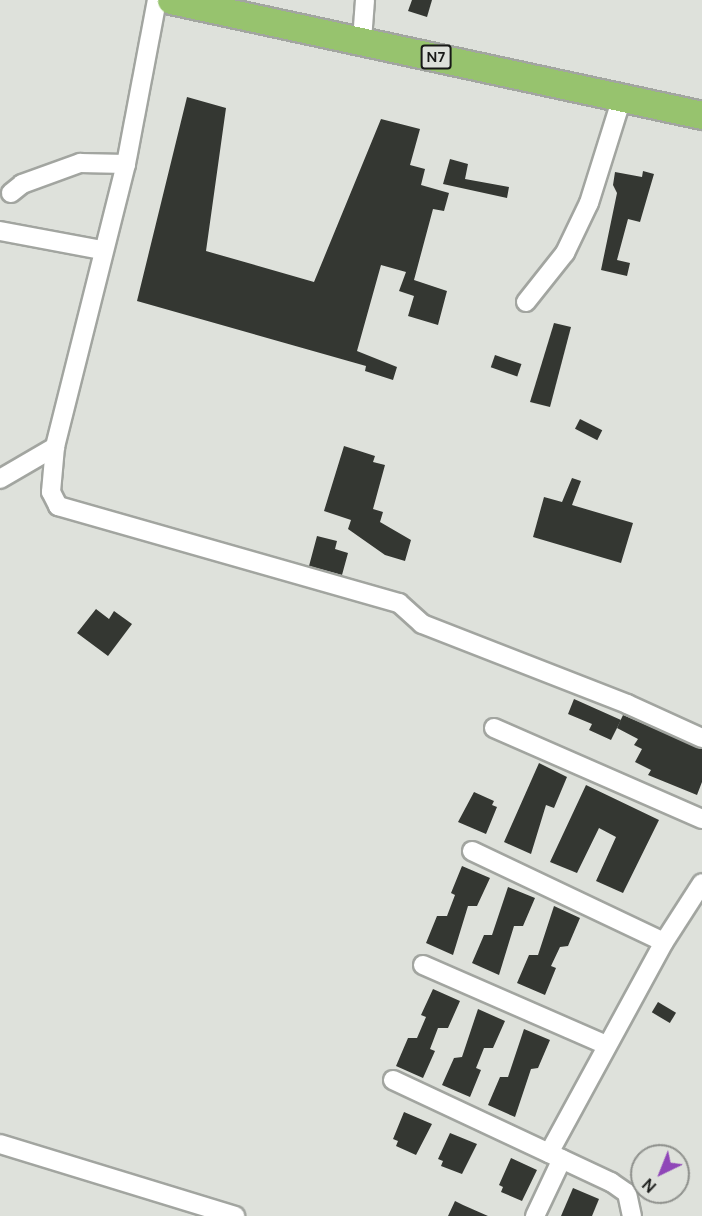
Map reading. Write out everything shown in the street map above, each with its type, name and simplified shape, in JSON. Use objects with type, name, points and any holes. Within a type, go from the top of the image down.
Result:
[{"type":"highway","name":"N7","points":[[171,0],[702,115]]},
{"type":"street","points":[[157,0],[126,164],[102,250],[55,447],[51,492],[58,506],[68,512],[399,603],[422,624],[627,704],[702,738]]},
{"type":"street","points":[[362,40],[365,0]]},
{"type":"street","points":[[526,302],[565,253],[584,213],[622,98]]},
{"type":"street","points":[[11,193],[22,184],[80,163],[126,164]]},
{"type":"street","points":[[0,231],[102,250]]},
{"type":"street","points":[[0,479],[55,447]]},
{"type":"street","points":[[494,728],[702,819]]},
{"type":"street","points":[[472,851],[664,942]]},
{"type":"street","points":[[535,1216],[555,1156],[606,1045],[664,942],[702,883]]},
{"type":"street","points":[[423,964],[606,1045]]},
{"type":"street","points":[[393,1080],[555,1156],[627,1193],[632,1216]]},
{"type":"street","points":[[0,1144],[231,1215]]},
{"type":"building","points":[[412,0],[432,0],[427,17],[408,11]]},
{"type":"building","points":[[187,97],[226,108],[206,251],[314,282],[381,119],[420,129],[410,165],[425,169],[421,185],[449,193],[444,211],[433,209],[414,280],[447,291],[438,325],[408,316],[414,296],[399,291],[406,272],[381,265],[357,351],[397,367],[393,380],[365,371],[366,366],[137,301]]},
{"type":"building","points":[[450,159],[468,164],[465,179],[509,187],[507,198],[443,184]]},
{"type":"building","points":[[643,171],[654,174],[640,222],[628,219],[617,260],[630,263],[627,276],[601,270],[617,193],[613,185],[615,172],[642,177]]},
{"type":"building","points":[[554,323],[571,327],[550,407],[530,402]]},
{"type":"building","points":[[495,355],[521,364],[517,376],[491,367]]},
{"type":"building","points":[[580,419],[602,430],[597,440],[575,429]]},
{"type":"building","points":[[344,446],[375,456],[373,462],[385,465],[373,509],[383,512],[380,522],[411,540],[405,561],[385,555],[348,529],[351,520],[324,511]]},
{"type":"building","points":[[572,478],[581,481],[572,505],[633,523],[621,563],[533,537],[544,497],[562,502]]},
{"type":"building","points":[[317,536],[337,541],[335,549],[348,553],[342,575],[309,566]]},
{"type":"building","points":[[96,609],[109,619],[114,611],[132,624],[108,656],[77,633]]},
{"type":"building","points":[[574,699],[621,720],[611,740],[589,730],[592,724],[568,714]]},
{"type":"building","points":[[623,715],[702,749],[702,782],[697,795],[648,775],[651,770],[635,762],[642,749],[634,745],[638,739],[617,728]]},
{"type":"building","points":[[539,763],[567,777],[554,808],[546,805],[531,854],[504,842]]},
{"type":"building","points":[[586,785],[659,820],[623,893],[596,881],[616,837],[599,828],[577,873],[550,862]]},
{"type":"building","points":[[474,792],[494,801],[492,805],[497,807],[486,834],[458,822]]},
{"type":"building","points":[[462,866],[490,878],[477,906],[468,906],[453,955],[426,943],[437,916],[447,916],[455,895],[451,893]]},
{"type":"building","points":[[508,887],[535,898],[523,926],[514,926],[499,975],[472,963],[484,935],[492,935]]},
{"type":"building","points":[[554,906],[580,918],[568,946],[560,947],[551,966],[556,968],[545,995],[517,983],[529,955],[538,955]]},
{"type":"building","points":[[433,989],[460,1001],[448,1028],[438,1028],[430,1049],[435,1051],[423,1078],[396,1066],[408,1038],[417,1038],[426,1017],[421,1015]]},
{"type":"building","points":[[658,1002],[676,1013],[670,1023],[652,1012]]},
{"type":"building","points":[[478,1009],[505,1021],[493,1048],[484,1048],[476,1068],[481,1070],[470,1097],[442,1085],[454,1058],[462,1057]]},
{"type":"building","points":[[524,1029],[550,1040],[538,1068],[531,1069],[515,1117],[488,1105],[500,1077],[508,1077]]},
{"type":"building","points":[[404,1112],[432,1124],[416,1155],[396,1146],[398,1141],[393,1139]]},
{"type":"building","points":[[450,1133],[477,1144],[462,1174],[441,1166],[443,1161],[438,1159]]},
{"type":"building","points":[[511,1158],[537,1170],[522,1201],[501,1192],[503,1187],[499,1185]]},
{"type":"building","points":[[573,1188],[599,1199],[592,1216],[561,1216]]},
{"type":"building","points":[[455,1201],[463,1205],[488,1216],[448,1216]]}]
